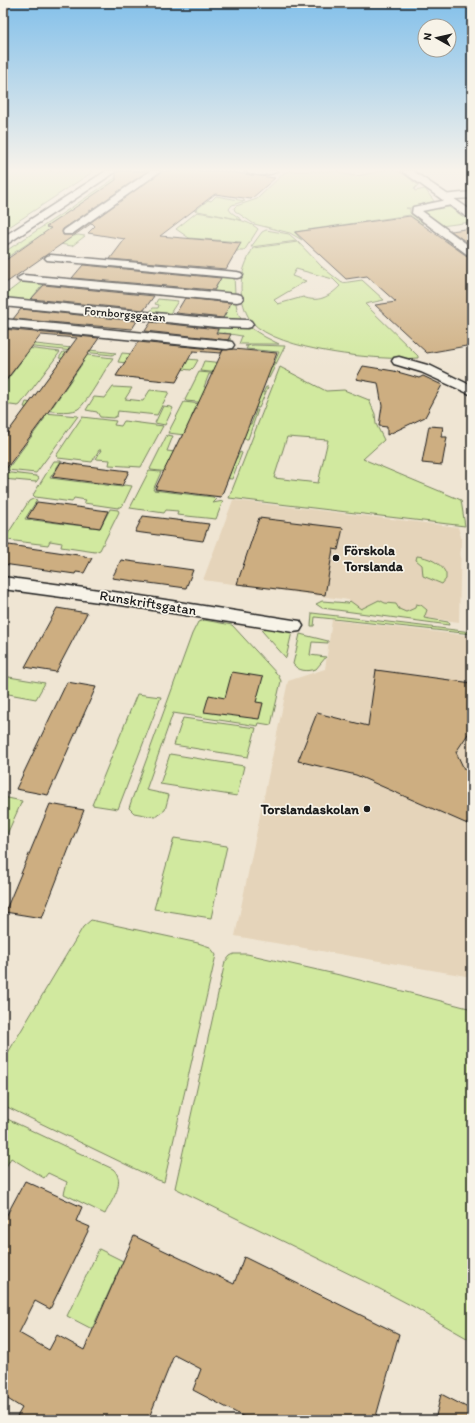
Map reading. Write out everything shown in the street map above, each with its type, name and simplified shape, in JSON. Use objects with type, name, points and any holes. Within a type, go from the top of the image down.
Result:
[{"type":"street","points":[[451,237],[472,252]]},
{"type":"street","name":"Fornborgsgatan","points":[[67,247],[19,281],[237,298]]},
{"type":"street","points":[[51,258],[237,275]]},
{"type":"street","name":"Fornborgsgatan","points":[[3,302],[217,323],[247,324]]},
{"type":"street","name":"Fornborgsgatan","points":[[3,322],[227,345]]},
{"type":"street","points":[[399,361],[426,369],[472,392]]},
{"type":"street","name":"Runskriftsgatan","points":[[3,582],[293,626]]},
{"type":"shaded area","name":"Förskola Torslanda","points":[[233,500],[458,527],[461,537],[459,622],[348,608],[349,600],[203,580]]},
{"type":"shaded area","name":"Torslandaskolan","points":[[332,620],[472,636],[472,977],[235,936],[288,681],[325,669]]},
{"type":"green space","points":[[26,237],[83,237],[72,246],[33,240],[3,260],[3,253]]},
{"type":"green space","points":[[253,237],[244,251],[236,251],[241,242],[189,238]]},
{"type":"green space","points":[[258,237],[293,237],[297,241],[251,247]]},
{"type":"green space","points":[[298,242],[322,267],[342,283],[362,280],[384,300],[365,304],[418,356],[418,358],[380,358],[330,352],[283,340],[265,332],[252,322],[243,303],[241,288],[242,275],[253,248]],"holes":[[[296,269],[333,279],[340,286],[323,298],[308,299],[303,297],[278,304],[274,300],[306,281],[292,276]]]},
{"type":"green space","points":[[223,274],[234,276],[235,294],[212,295]]},
{"type":"green space","points":[[24,280],[45,282],[27,304],[3,301],[3,296]]},
{"type":"green space","points":[[158,299],[178,301],[169,315],[148,314],[153,308],[158,308],[159,305],[155,304]]},
{"type":"green space","points":[[233,299],[235,299],[238,313],[242,321],[221,322]]},
{"type":"green space","points":[[221,324],[246,325],[279,344],[239,344],[242,336],[224,333],[222,337],[231,339],[226,342],[204,340],[205,337],[214,338]]},
{"type":"green space","points":[[27,343],[116,353],[112,355],[25,346]]},
{"type":"green space","points":[[254,345],[285,346],[269,378],[200,371],[204,361],[272,368],[279,352],[246,349],[248,346],[245,346]]},
{"type":"green space","points":[[10,346],[60,352],[18,406],[3,404],[3,385],[26,355],[3,352]]},
{"type":"green space","points":[[63,352],[113,358],[91,393],[78,409],[60,412],[24,407],[26,402],[53,406],[84,361],[59,358]]},
{"type":"green space","points":[[122,353],[198,360],[191,370],[118,362]]},
{"type":"green space","points":[[280,367],[326,391],[344,390],[369,400],[375,414],[376,424],[384,440],[363,459],[461,500],[465,526],[229,498]],"holes":[[[287,437],[328,440],[318,483],[274,478]]]},
{"type":"green space","points":[[199,372],[222,374],[209,374],[204,387],[263,393],[266,387],[268,387],[259,408],[186,401],[185,400]]},
{"type":"green space","points":[[113,387],[132,388],[125,399],[143,401],[150,390],[169,392],[157,415],[118,411],[117,416],[113,418],[100,417],[97,412],[86,410],[94,397],[105,398]]},
{"type":"green space","points":[[184,402],[209,405],[197,405],[191,418],[251,424],[256,411],[253,410],[258,410],[248,439],[202,437],[168,433]]},
{"type":"green space","points":[[163,406],[173,408],[165,425],[155,423]]},
{"type":"green space","points":[[45,413],[78,416],[36,473],[7,470],[45,418],[42,417]]},
{"type":"green space","points":[[82,417],[116,421],[114,425],[121,426],[124,421],[163,426],[141,467],[109,465],[110,460],[96,459],[101,450],[99,450],[92,462],[58,458],[56,456]]},
{"type":"green space","points":[[167,435],[173,436],[167,451],[236,459],[240,452],[242,453],[232,479],[151,470],[150,469]]},
{"type":"green space","points":[[54,461],[61,461],[50,478],[122,487],[124,485],[132,486],[123,505],[118,508],[84,503],[86,500],[74,498],[72,502],[35,497],[33,495]]},
{"type":"green space","points":[[149,471],[161,472],[153,490],[213,497],[216,500],[213,503],[223,501],[216,519],[177,515],[178,511],[166,510],[164,513],[130,508]]},
{"type":"green space","points":[[3,472],[36,476],[39,478],[36,482],[3,479]]},
{"type":"green space","points":[[33,499],[37,500],[25,519],[100,528],[110,509],[118,510],[119,512],[100,550],[95,552],[61,547],[62,543],[50,541],[48,545],[7,540],[5,538],[29,501]]},
{"type":"green space","points":[[417,556],[430,559],[444,570],[446,579],[442,584],[423,576],[422,565],[416,560]]},
{"type":"green space","points":[[379,600],[385,603],[396,604],[399,609],[406,612],[415,608],[416,604],[421,605],[427,610],[424,618],[448,622],[449,625],[322,608],[316,604],[322,601],[348,603],[350,601],[361,609]]},
{"type":"green space","points":[[312,613],[472,632],[472,634],[315,617],[314,626],[311,626]]},
{"type":"green space","points":[[204,620],[232,625],[278,675],[281,681],[271,725],[259,723],[258,726],[173,713],[146,790],[169,795],[165,810],[155,817],[134,813],[129,808],[131,802],[192,634],[198,622]]},
{"type":"green space","points":[[266,628],[292,632],[286,658],[262,631]]},
{"type":"green space","points":[[300,634],[328,641],[328,643],[312,642],[310,655],[326,657],[316,669],[303,670],[297,668],[293,664]]},
{"type":"green space","points":[[3,676],[45,683],[36,699],[3,693]]},
{"type":"green space","points":[[137,694],[161,697],[118,809],[92,805]]},
{"type":"green space","points":[[183,718],[256,728],[248,757],[174,745]]},
{"type":"green space","points":[[170,754],[244,766],[237,796],[160,784]]},
{"type":"green space","points":[[3,797],[22,801],[3,843]]},
{"type":"green space","points":[[174,838],[227,846],[211,918],[154,909]]},
{"type":"green space","points":[[91,920],[198,943],[210,947],[216,955],[164,1182],[3,1105],[3,1061],[83,927]]},
{"type":"green space","points":[[234,954],[247,954],[344,976],[472,1009],[472,1341],[416,1308],[378,1288],[175,1188],[225,962]]},
{"type":"green space","points":[[3,1117],[113,1169],[117,1174],[118,1186],[105,1214],[64,1194],[67,1182],[48,1173],[44,1178],[11,1158],[3,1172]]},
{"type":"green space","points":[[99,1249],[123,1261],[92,1329],[67,1316]]},
{"type":"building","points":[[38,237],[71,237],[3,285],[3,262]]},
{"type":"building","points":[[115,237],[176,237],[241,243],[226,269],[110,259],[125,239]]},
{"type":"building","points":[[301,237],[441,237],[467,256],[472,257],[472,345],[427,353],[375,305],[396,302],[367,276],[346,279]]},
{"type":"building","points":[[460,237],[472,237],[472,246]]},
{"type":"building","points":[[83,265],[221,278],[214,290],[72,278]]},
{"type":"building","points":[[44,285],[154,296],[144,310],[31,299]]},
{"type":"building","points":[[185,298],[231,303],[223,318],[176,313]]},
{"type":"building","points":[[21,309],[137,321],[132,329],[13,319]]},
{"type":"building","points":[[151,322],[218,329],[216,333],[231,334],[228,340],[145,331]]},
{"type":"building","points":[[3,329],[99,338],[44,418],[3,473],[3,439],[77,338],[41,335],[3,384]]},
{"type":"building","points":[[138,342],[223,350],[221,353],[193,351],[176,382],[116,376]]},
{"type":"building","points":[[233,349],[277,353],[221,497],[155,489],[180,438],[182,438],[223,350]]},
{"type":"building","points":[[363,366],[394,371],[419,378],[423,376],[442,385],[425,417],[387,435],[387,427],[379,426],[382,406],[378,383],[356,379]]},
{"type":"building","points":[[429,426],[443,427],[441,437],[447,437],[442,465],[422,463]]},
{"type":"building","points":[[61,462],[129,471],[122,486],[52,477]]},
{"type":"building","points":[[37,502],[108,511],[100,528],[27,518]]},
{"type":"building","points":[[143,516],[209,524],[203,541],[135,532]]},
{"type":"building","points":[[259,518],[343,528],[338,550],[333,549],[325,595],[237,584]]},
{"type":"building","points":[[9,545],[92,558],[84,573],[76,572],[75,574],[3,564],[3,555]]},
{"type":"building","points":[[121,560],[193,570],[186,588],[112,578]]},
{"type":"building","points":[[57,608],[87,613],[56,672],[25,667]]},
{"type":"building","points":[[376,670],[472,683],[472,728],[456,752],[464,769],[472,772],[472,826],[356,775],[298,761],[317,713],[368,726]]},
{"type":"building","points":[[232,672],[263,677],[256,702],[263,703],[259,719],[204,712],[209,695],[225,698]]},
{"type":"building","points":[[67,682],[96,687],[48,795],[16,789]]},
{"type":"building","points":[[50,804],[84,810],[42,918],[5,912]]},
{"type":"building","points":[[25,1181],[82,1207],[76,1221],[90,1227],[50,1309],[35,1301],[19,1333],[49,1350],[57,1335],[84,1350],[134,1236],[234,1284],[244,1257],[399,1334],[375,1420],[250,1420],[193,1390],[201,1369],[174,1355],[148,1420],[15,1420],[22,1408],[3,1396],[3,1222]]},
{"type":"building","points":[[441,1394],[472,1410],[472,1420],[435,1420]]},
{"type":"place","name":"Förskola Torslanda","points":[[336,558]]},
{"type":"place","name":"Torslandaskolan","points":[[367,809]]}]
